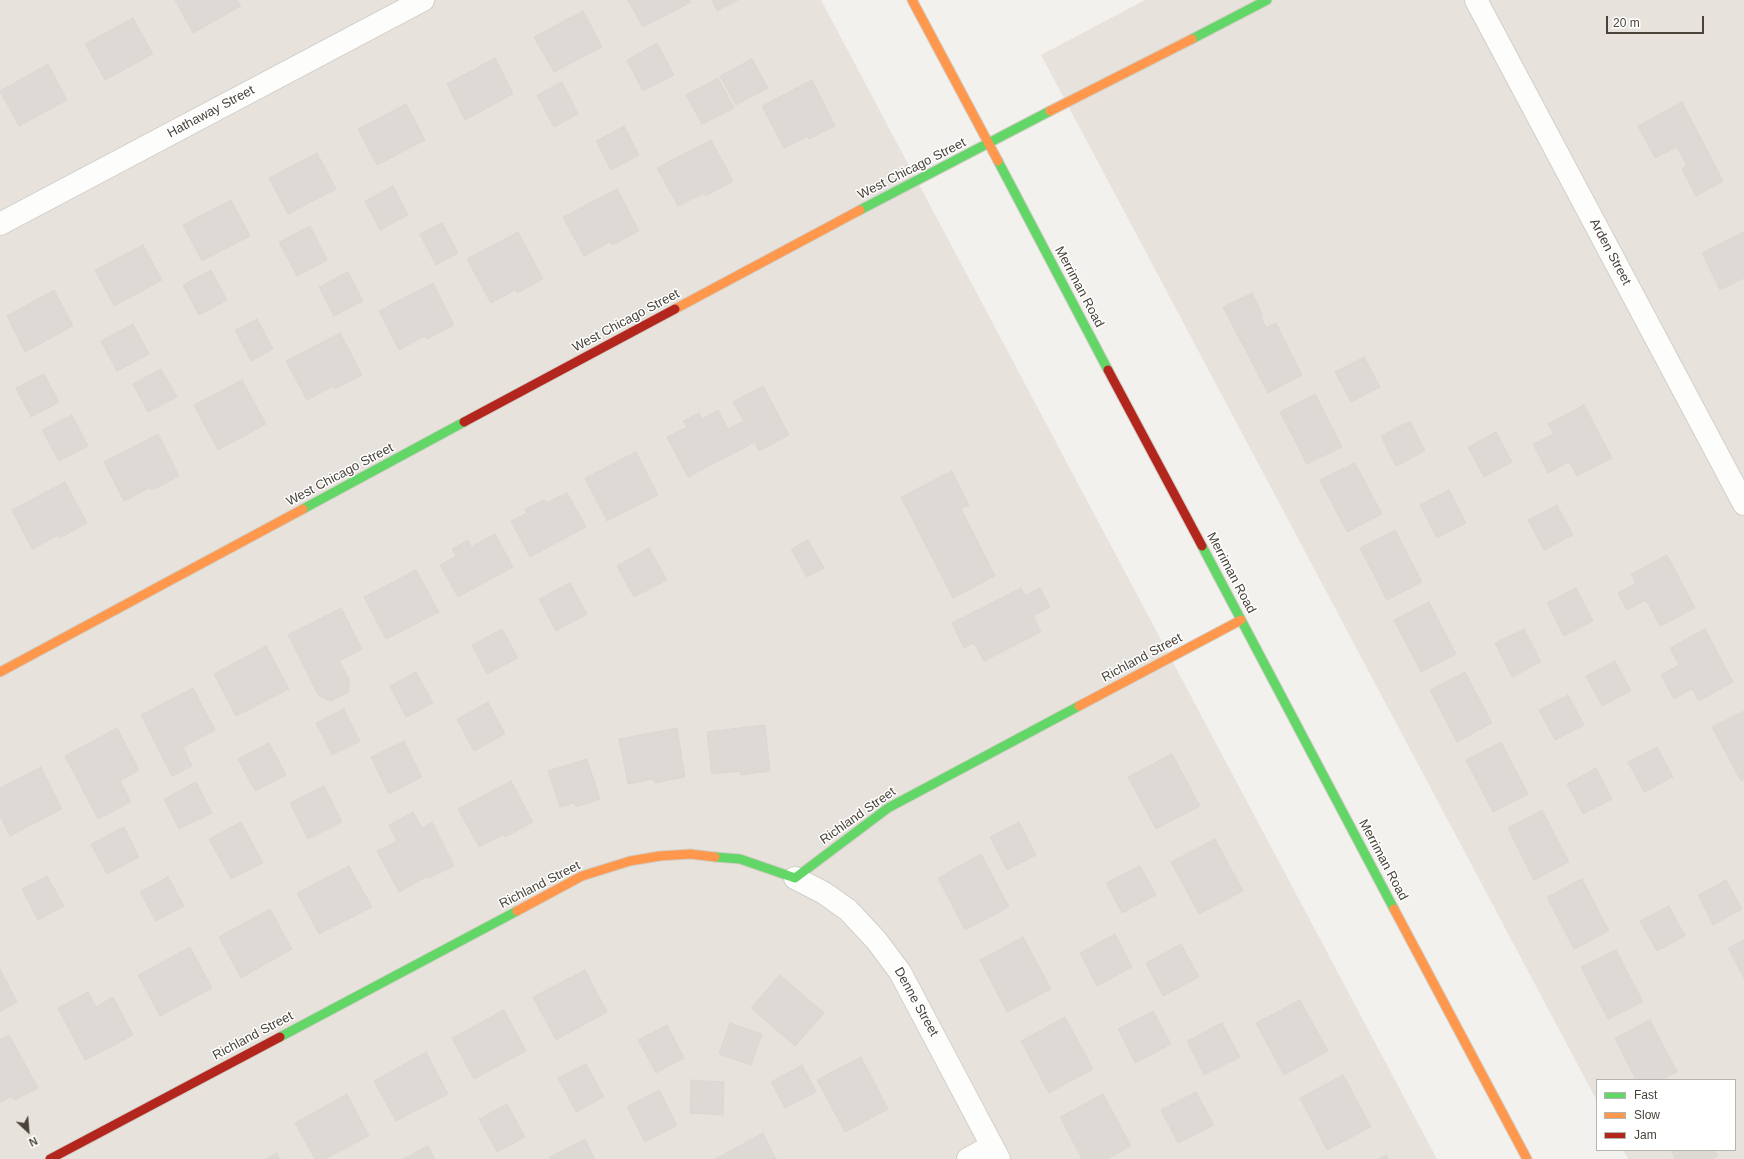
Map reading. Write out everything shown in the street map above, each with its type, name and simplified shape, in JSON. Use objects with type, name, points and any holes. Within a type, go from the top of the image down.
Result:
[{"type":"street","name":"Hathaway Street","points":[[0,224],[423,0]]},
{"type":"street","name":"Merriman Road","points":[[912,0],[1527,1159]]},
{"type":"street","name":"West Chicago Street","points":[[0,672],[901,188],[1267,0]]},
{"type":"street","name":"Arden Street","points":[[1476,0],[1744,504]]},
{"type":"street","name":"Richland Street","points":[[50,1159],[582,876],[630,860],[690,854],[740,859],[795,878],[888,808],[1241,620]]},
{"type":"street","name":"Denne Street","points":[[795,878],[824,893],[848,910],[876,940],[900,972],[996,1152]]},
{"type":"street","points":[[968,1159],[996,1152]]},
{"type":"shaded area","points":[[0,0],[821,0],[1437,1159],[0,1159]]},
{"type":"shaded area","points":[[1145,0],[1744,0],[1744,1159],[1628,1159],[1624,1151],[1736,1151],[1736,1079],[1596,1079],[1596,1099],[1041,55]]},
{"type":"building","points":[[175,0],[237,0],[241,6],[193,33]]},
{"type":"building","points":[[628,0],[689,0],[691,2],[643,27]]},
{"type":"building","points":[[712,0],[738,0],[717,11]]},
{"type":"building","points":[[583,11],[602,47],[554,72],[534,37]]},
{"type":"building","points":[[133,18],[153,54],[105,80],[85,44]]},
{"type":"building","points":[[657,43],[674,75],[643,91],[627,60]]},
{"type":"building","points":[[495,58],[513,94],[465,120],[447,84]]},
{"type":"building","points":[[752,59],[768,88],[736,105],[720,76]]},
{"type":"building","points":[[48,64],[67,100],[19,126],[0,91]]},
{"type":"building","points":[[718,78],[734,108],[702,124],[686,95]]},
{"type":"building","points":[[812,80],[835,126],[809,139],[808,136],[784,148],[762,106]]},
{"type":"building","points":[[562,82],[578,114],[554,127],[537,95]]},
{"type":"building","points":[[1682,102],[1723,181],[1696,196],[1682,169],[1687,166],[1677,147],[1655,158],[1638,126]]},
{"type":"building","points":[[406,104],[425,140],[377,165],[358,129]]},
{"type":"building","points":[[624,126],[639,155],[611,170],[596,141]]},
{"type":"building","points":[[711,140],[733,181],[706,196],[704,193],[678,206],[657,168]]},
{"type":"building","points":[[317,153],[336,189],[288,214],[269,178]]},
{"type":"building","points":[[393,186],[408,215],[380,230],[365,201]]},
{"type":"building","points":[[617,189],[639,231],[612,245],[610,242],[584,256],[563,217]]},
{"type":"building","points":[[231,200],[250,236],[202,261],[183,225]]},
{"type":"building","points":[[442,223],[458,253],[436,265],[420,234]]},
{"type":"building","points":[[310,226],[327,260],[297,276],[279,242]]},
{"type":"building","points":[[518,232],[543,279],[517,293],[515,290],[491,303],[467,259]]},
{"type":"building","points":[[1744,232],[1744,278],[1720,290],[1702,253]]},
{"type":"building","points":[[143,245],[162,280],[114,306],[95,270]]},
{"type":"building","points":[[211,270],[227,300],[199,315],[183,285]]},
{"type":"building","points":[[348,272],[363,301],[334,316],[319,287]]},
{"type":"building","points":[[433,283],[454,325],[427,339],[425,336],[399,350],[379,311]]},
{"type":"building","points":[[54,290],[73,326],[25,352],[7,316]]},
{"type":"building","points":[[1252,293],[1263,316],[1261,317],[1266,328],[1276,323],[1302,375],[1268,393],[1223,307]]},
{"type":"building","points":[[257,319],[273,349],[251,361],[235,330]]},
{"type":"building","points":[[133,324],[149,354],[117,371],[101,341]]},
{"type":"building","points":[[340,333],[362,375],[335,389],[333,386],[307,400],[286,361]]},
{"type":"building","points":[[1364,357],[1380,387],[1351,402],[1335,372]]},
{"type":"building","points":[[161,369],[177,397],[148,412],[133,384]]},
{"type":"building","points":[[44,374],[59,402],[31,417],[16,388]]},
{"type":"building","points":[[242,380],[266,424],[218,450],[194,405]]},
{"type":"building","points":[[763,386],[789,435],[759,451],[755,442],[688,477],[667,437],[687,427],[683,421],[699,413],[702,419],[718,410],[728,429],[744,421],[733,402]]},
{"type":"building","points":[[1315,394],[1342,447],[1307,464],[1280,412]]},
{"type":"building","points":[[1584,405],[1612,458],[1577,476],[1569,462],[1548,473],[1533,444],[1554,434],[1548,424]]},
{"type":"building","points":[[72,415],[88,446],[59,461],[42,430]]},
{"type":"building","points":[[1410,421],[1425,451],[1396,466],[1381,436]]},
{"type":"building","points":[[1496,432],[1512,462],[1484,477],[1468,447]]},
{"type":"building","points":[[158,434],[179,476],[152,490],[151,487],[124,501],[104,462]]},
{"type":"building","points":[[636,452],[658,495],[607,521],[585,478]]},
{"type":"building","points":[[1355,463],[1382,514],[1347,532],[1320,480]]},
{"type":"building","points":[[952,471],[969,505],[961,509],[995,576],[953,598],[901,497]]},
{"type":"building","points":[[65,482],[87,523],[60,538],[59,535],[32,549],[12,510]]},
{"type":"building","points":[[1449,490],[1466,523],[1437,538],[1420,505]]},
{"type":"building","points":[[567,493],[586,527],[530,557],[511,521],[527,513],[525,509],[544,500],[546,503]]},
{"type":"building","points":[[1557,505],[1573,535],[1544,550],[1528,520]]},
{"type":"building","points":[[1395,530],[1422,582],[1387,600],[1360,548]]},
{"type":"building","points":[[495,534],[513,567],[458,597],[440,565],[456,556],[452,549],[468,540],[471,547]]},
{"type":"building","points":[[808,540],[824,568],[807,577],[791,549]]},
{"type":"building","points":[[649,548],[667,580],[634,597],[617,566]]},
{"type":"building","points":[[1667,555],[1695,608],[1660,626],[1646,600],[1627,610],[1618,593],[1636,583],[1631,574]]},
{"type":"building","points":[[416,570],[439,612],[386,639],[364,597]]},
{"type":"building","points":[[570,583],[587,614],[556,631],[539,599]]},
{"type":"building","points":[[1021,588],[1025,596],[1040,588],[1050,607],[1033,616],[1041,632],[984,661],[974,643],[964,648],[952,623]]},
{"type":"building","points":[[1576,588],[1593,621],[1564,636],[1547,603]]},
{"type":"building","points":[[1429,602],[1456,654],[1421,672],[1394,620]]},
{"type":"building","points":[[341,608],[362,649],[339,661],[349,679],[349,692],[331,701],[318,695],[288,635]]},
{"type":"building","points":[[502,629],[518,658],[487,674],[472,645]]},
{"type":"building","points":[[1524,629],[1541,662],[1512,677],[1495,643]]},
{"type":"building","points":[[1705,629],[1733,682],[1699,701],[1692,689],[1674,699],[1661,675],[1679,665],[1670,648]]},
{"type":"building","points":[[266,646],[289,689],[236,716],[214,674]]},
{"type":"building","points":[[1615,661],[1631,691],[1602,706],[1586,676]]},
{"type":"building","points":[[416,672],[433,703],[406,717],[390,686]]},
{"type":"building","points":[[1465,672],[1492,723],[1457,742],[1430,690]]},
{"type":"building","points":[[193,688],[215,730],[183,747],[192,766],[172,776],[141,715]]},
{"type":"building","points":[[1568,695],[1584,725],[1555,740],[1539,710]]},
{"type":"building","points":[[488,702],[505,734],[474,751],[457,719]]},
{"type":"building","points":[[344,709],[360,741],[332,755],[316,723]]},
{"type":"building","points":[[1744,711],[1744,779],[1741,781],[1712,727]]},
{"type":"building","points":[[765,725],[770,771],[741,775],[741,771],[712,774],[707,732]]},
{"type":"building","points":[[117,728],[139,770],[120,781],[131,802],[98,819],[65,756]]},
{"type":"building","points":[[677,728],[685,777],[654,783],[654,779],[628,784],[619,739]]},
{"type":"building","points":[[404,741],[422,777],[389,794],[371,757]]},
{"type":"building","points":[[1501,742],[1528,794],[1493,812],[1466,760]]},
{"type":"building","points":[[269,743],[286,775],[255,791],[238,759]]},
{"type":"building","points":[[1657,747],[1673,777],[1644,792],[1628,762]]},
{"type":"building","points":[[1172,754],[1200,806],[1156,829],[1128,777]]},
{"type":"building","points":[[587,759],[600,799],[576,807],[574,803],[560,807],[548,771]]},
{"type":"building","points":[[41,767],[62,809],[10,836],[0,816],[0,788]]},
{"type":"building","points":[[1596,768],[1612,799],[1583,814],[1567,784]]},
{"type":"building","points":[[511,781],[533,822],[505,837],[504,834],[479,847],[458,809]]},
{"type":"building","points":[[196,782],[212,813],[179,829],[164,799]]},
{"type":"building","points":[[324,786],[342,822],[308,839],[290,803]]},
{"type":"building","points":[[1542,810],[1569,862],[1534,880],[1508,828]]},
{"type":"building","points":[[413,812],[422,828],[432,822],[454,866],[429,878],[428,876],[399,892],[377,851],[397,841],[389,825]]},
{"type":"building","points":[[241,822],[263,863],[231,879],[209,839]]},
{"type":"building","points":[[1019,822],[1036,855],[1007,870],[990,837]]},
{"type":"building","points":[[124,827],[139,857],[107,874],[91,844]]},
{"type":"building","points":[[1215,839],[1243,891],[1199,914],[1171,862]]},
{"type":"building","points":[[981,854],[1009,907],[965,930],[938,878]]},
{"type":"building","points":[[349,866],[372,907],[319,934],[297,893]]},
{"type":"building","points":[[1140,866],[1156,895],[1122,913],[1106,883]]},
{"type":"building","points":[[47,876],[64,906],[38,920],[22,889]]},
{"type":"building","points":[[168,877],[184,906],[156,921],[140,892]]},
{"type":"building","points":[[1582,879],[1609,931],[1574,949],[1547,897]]},
{"type":"building","points":[[1726,880],[1742,909],[1713,925],[1698,895]]},
{"type":"building","points":[[1669,906],[1685,936],[1657,951],[1640,921]]},
{"type":"building","points":[[270,909],[292,949],[241,978],[219,937]]},
{"type":"building","points":[[1115,934],[1132,967],[1097,986],[1080,953]]},
{"type":"building","points":[[1023,937],[1051,989],[1007,1012],[980,960]]},
{"type":"building","points":[[1744,940],[1744,978],[1728,948]]},
{"type":"building","points":[[1181,944],[1199,977],[1163,996],[1146,963]]},
{"type":"building","points":[[190,947],[212,988],[160,1016],[138,975]]},
{"type":"building","points":[[1616,950],[1643,1002],[1608,1019],[1581,967]]},
{"type":"building","points":[[0,969],[17,1002],[0,1012]]},
{"type":"building","points":[[585,970],[607,1012],[556,1040],[533,997]]},
{"type":"building","points":[[780,975],[824,1013],[795,1046],[751,1008]]},
{"type":"building","points":[[88,992],[96,1007],[113,997],[133,1035],[85,1060],[58,1008]]},
{"type":"building","points":[[1300,1000],[1328,1051],[1284,1075],[1256,1023]]},
{"type":"building","points":[[504,1010],[526,1051],[474,1079],[452,1038]]},
{"type":"building","points":[[1153,1011],[1171,1044],[1135,1063],[1118,1029]]},
{"type":"building","points":[[1065,1017],[1093,1069],[1049,1093],[1021,1041]]},
{"type":"building","points":[[1650,1020],[1677,1072],[1663,1079],[1636,1079],[1615,1038]]},
{"type":"building","points":[[730,1023],[762,1034],[751,1065],[719,1054]]},
{"type":"building","points":[[1222,1023],[1240,1057],[1204,1075],[1187,1041]]},
{"type":"building","points":[[667,1025],[684,1058],[656,1073],[638,1040]]},
{"type":"building","points":[[9,1035],[38,1088],[14,1100],[12,1096],[0,1103],[0,1039]]},
{"type":"building","points":[[426,1052],[448,1094],[396,1121],[374,1081]]},
{"type":"building","points":[[861,1057],[888,1109],[845,1132],[817,1080]]},
{"type":"building","points":[[586,1064],[604,1097],[576,1112],[558,1078]]},
{"type":"building","points":[[802,1065],[816,1092],[785,1108],[771,1082]]},
{"type":"building","points":[[1343,1075],[1371,1127],[1327,1150],[1300,1098]]},
{"type":"building","points":[[691,1080],[724,1082],[723,1115],[690,1113]]},
{"type":"building","points":[[659,1090],[677,1125],[645,1142],[627,1107]]},
{"type":"building","points":[[1196,1092],[1214,1125],[1178,1143],[1161,1110]]},
{"type":"building","points":[[347,1094],[369,1136],[325,1159],[315,1159],[295,1123]]},
{"type":"building","points":[[1103,1094],[1131,1146],[1107,1159],[1082,1159],[1060,1117]]},
{"type":"building","points":[[507,1104],[525,1137],[497,1152],[479,1119]]},
{"type":"building","points":[[763,1133],[776,1159],[715,1159]]},
{"type":"building","points":[[585,1139],[595,1159],[551,1159],[550,1157]]},
{"type":"building","points":[[428,1146],[435,1159],[403,1159]]},
{"type":"building","points":[[1671,1151],[1716,1151],[1718,1156],[1712,1159],[1675,1159]]},
{"type":"building","points":[[277,1153],[280,1159],[265,1159]]},
{"type":"building","points":[[1386,1155],[1388,1159],[1378,1159]]},
{"type":"traffic: fast","points":[[1192,39],[1267,0]]},
{"type":"traffic: fast","points":[[860,210],[1050,111]]},
{"type":"traffic: fast","points":[[998,161],[1108,370]]},
{"type":"traffic: fast","points":[[303,509],[464,422]]},
{"type":"traffic: fast","points":[[1202,546],[1394,909]]},
{"type":"traffic: fast","points":[[715,857],[740,859],[795,878],[888,808],[1079,706]]},
{"type":"traffic: fast","points":[[280,1037],[517,911]]},
{"type":"traffic: slow","points":[[912,0],[998,161]]},
{"type":"traffic: slow","points":[[1050,111],[1192,39]]},
{"type":"traffic: slow","points":[[675,309],[860,210]]},
{"type":"traffic: slow","points":[[0,672],[303,509]]},
{"type":"traffic: slow","points":[[1079,706],[1241,620]]},
{"type":"traffic: slow","points":[[517,911],[582,876],[630,861],[660,856],[690,854],[715,857]]},
{"type":"traffic: slow","points":[[1394,909],[1527,1159]]},
{"type":"traffic: jam","points":[[464,422],[675,309]]},
{"type":"traffic: jam","points":[[1108,370],[1202,546]]},
{"type":"traffic: jam","points":[[50,1159],[280,1037]]}]
